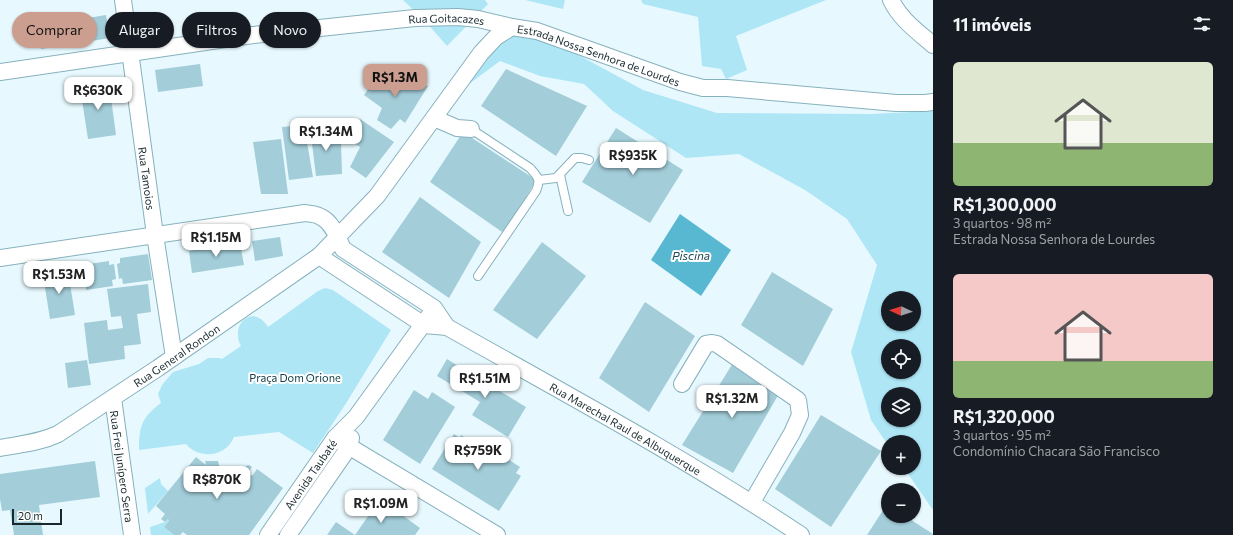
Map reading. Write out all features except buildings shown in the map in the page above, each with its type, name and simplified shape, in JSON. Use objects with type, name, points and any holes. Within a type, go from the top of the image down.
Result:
[{"type":"street","name":"Rua Tamoios","points":[[124,0],[155,236],[174,357]]},
{"type":"street","points":[[891,0],[895,9],[906,22],[933,45]]},
{"type":"street","name":"Rua Goitacazes","points":[[0,72],[253,35],[415,18],[458,17],[478,19],[512,27]]},
{"type":"street","name":"Estrada Nossa Senhora de Lourdes","points":[[338,236],[377,196],[481,53],[496,37],[512,27],[537,32],[680,82],[703,88],[727,88],[896,103],[933,102]]},
{"type":"street","points":[[437,113],[457,128],[470,129]]},
{"type":"street","name":"Rua Marechal Raul de Albuquerque","points":[[0,258],[305,213],[321,216],[329,223],[338,236],[343,249],[434,308],[447,327]]},
{"type":"street","name":"Rua General Rondon","points":[[0,448],[48,439],[58,434],[174,357],[319,256],[338,236]]},
{"type":"street","name":"Rua Marechal Raul de Albuquerque","points":[[319,256],[424,325],[447,327],[670,453],[752,502],[801,535]]},
{"type":"street","name":"Avenida Taubaté","points":[[268,535],[335,438],[356,416],[424,325],[434,308]]},
{"type":"street","points":[[682,384],[706,344],[712,343],[717,344],[798,400],[800,415],[792,433],[752,502]]},
{"type":"street","name":"Rua Frei Junípero Serra","points":[[113,398],[132,535]]},
{"type":"street","name":"Avenida Taubaté","points":[[288,535],[349,447],[356,416]]},
{"type":"street","points":[[335,438],[497,535]]},
{"type":"lane","points":[[470,129],[530,168],[539,180],[536,191],[478,276]]},
{"type":"lane","points":[[539,180],[555,179],[575,158],[589,160]]},
{"type":"lane","points":[[560,175],[568,211]]},
{"type":"green space","points":[[403,0],[485,0],[488,4],[447,46],[425,21]]},
{"type":"green space","points":[[525,0],[565,0],[563,9]]},
{"type":"green space","points":[[641,0],[826,0],[736,36],[747,70],[726,79],[721,69],[702,66],[698,17],[643,4]]},
{"type":"green space","points":[[536,32],[643,90],[717,113],[870,114],[933,111],[933,510],[921,493],[921,483],[914,483],[909,475],[921,475],[921,435],[881,435],[871,420],[851,352],[877,265],[847,219],[805,190],[739,154],[686,158],[613,111],[584,84],[540,76],[500,61],[465,87],[503,37]]},
{"type":"green space","name":"Praça Dom Orione","points":[[325,288],[333,290],[391,330],[345,405],[313,453],[279,432],[234,437],[225,449],[212,454],[198,452],[191,449],[186,444],[139,450],[140,434],[143,423],[150,413],[161,403],[158,394],[162,385],[173,372],[199,364],[208,358],[222,359],[241,346],[238,338],[238,330],[245,319],[256,317],[262,320],[268,327],[318,291]]},
{"type":"green space","points":[[160,478],[161,484],[168,491],[148,514],[145,488]]},
{"type":"green space","points":[[168,519],[169,521],[164,527],[174,535],[151,535],[150,527],[165,522]]},
{"type":"water","name":"Piscina","points":[[680,214],[731,250],[701,296],[651,260]]}]
